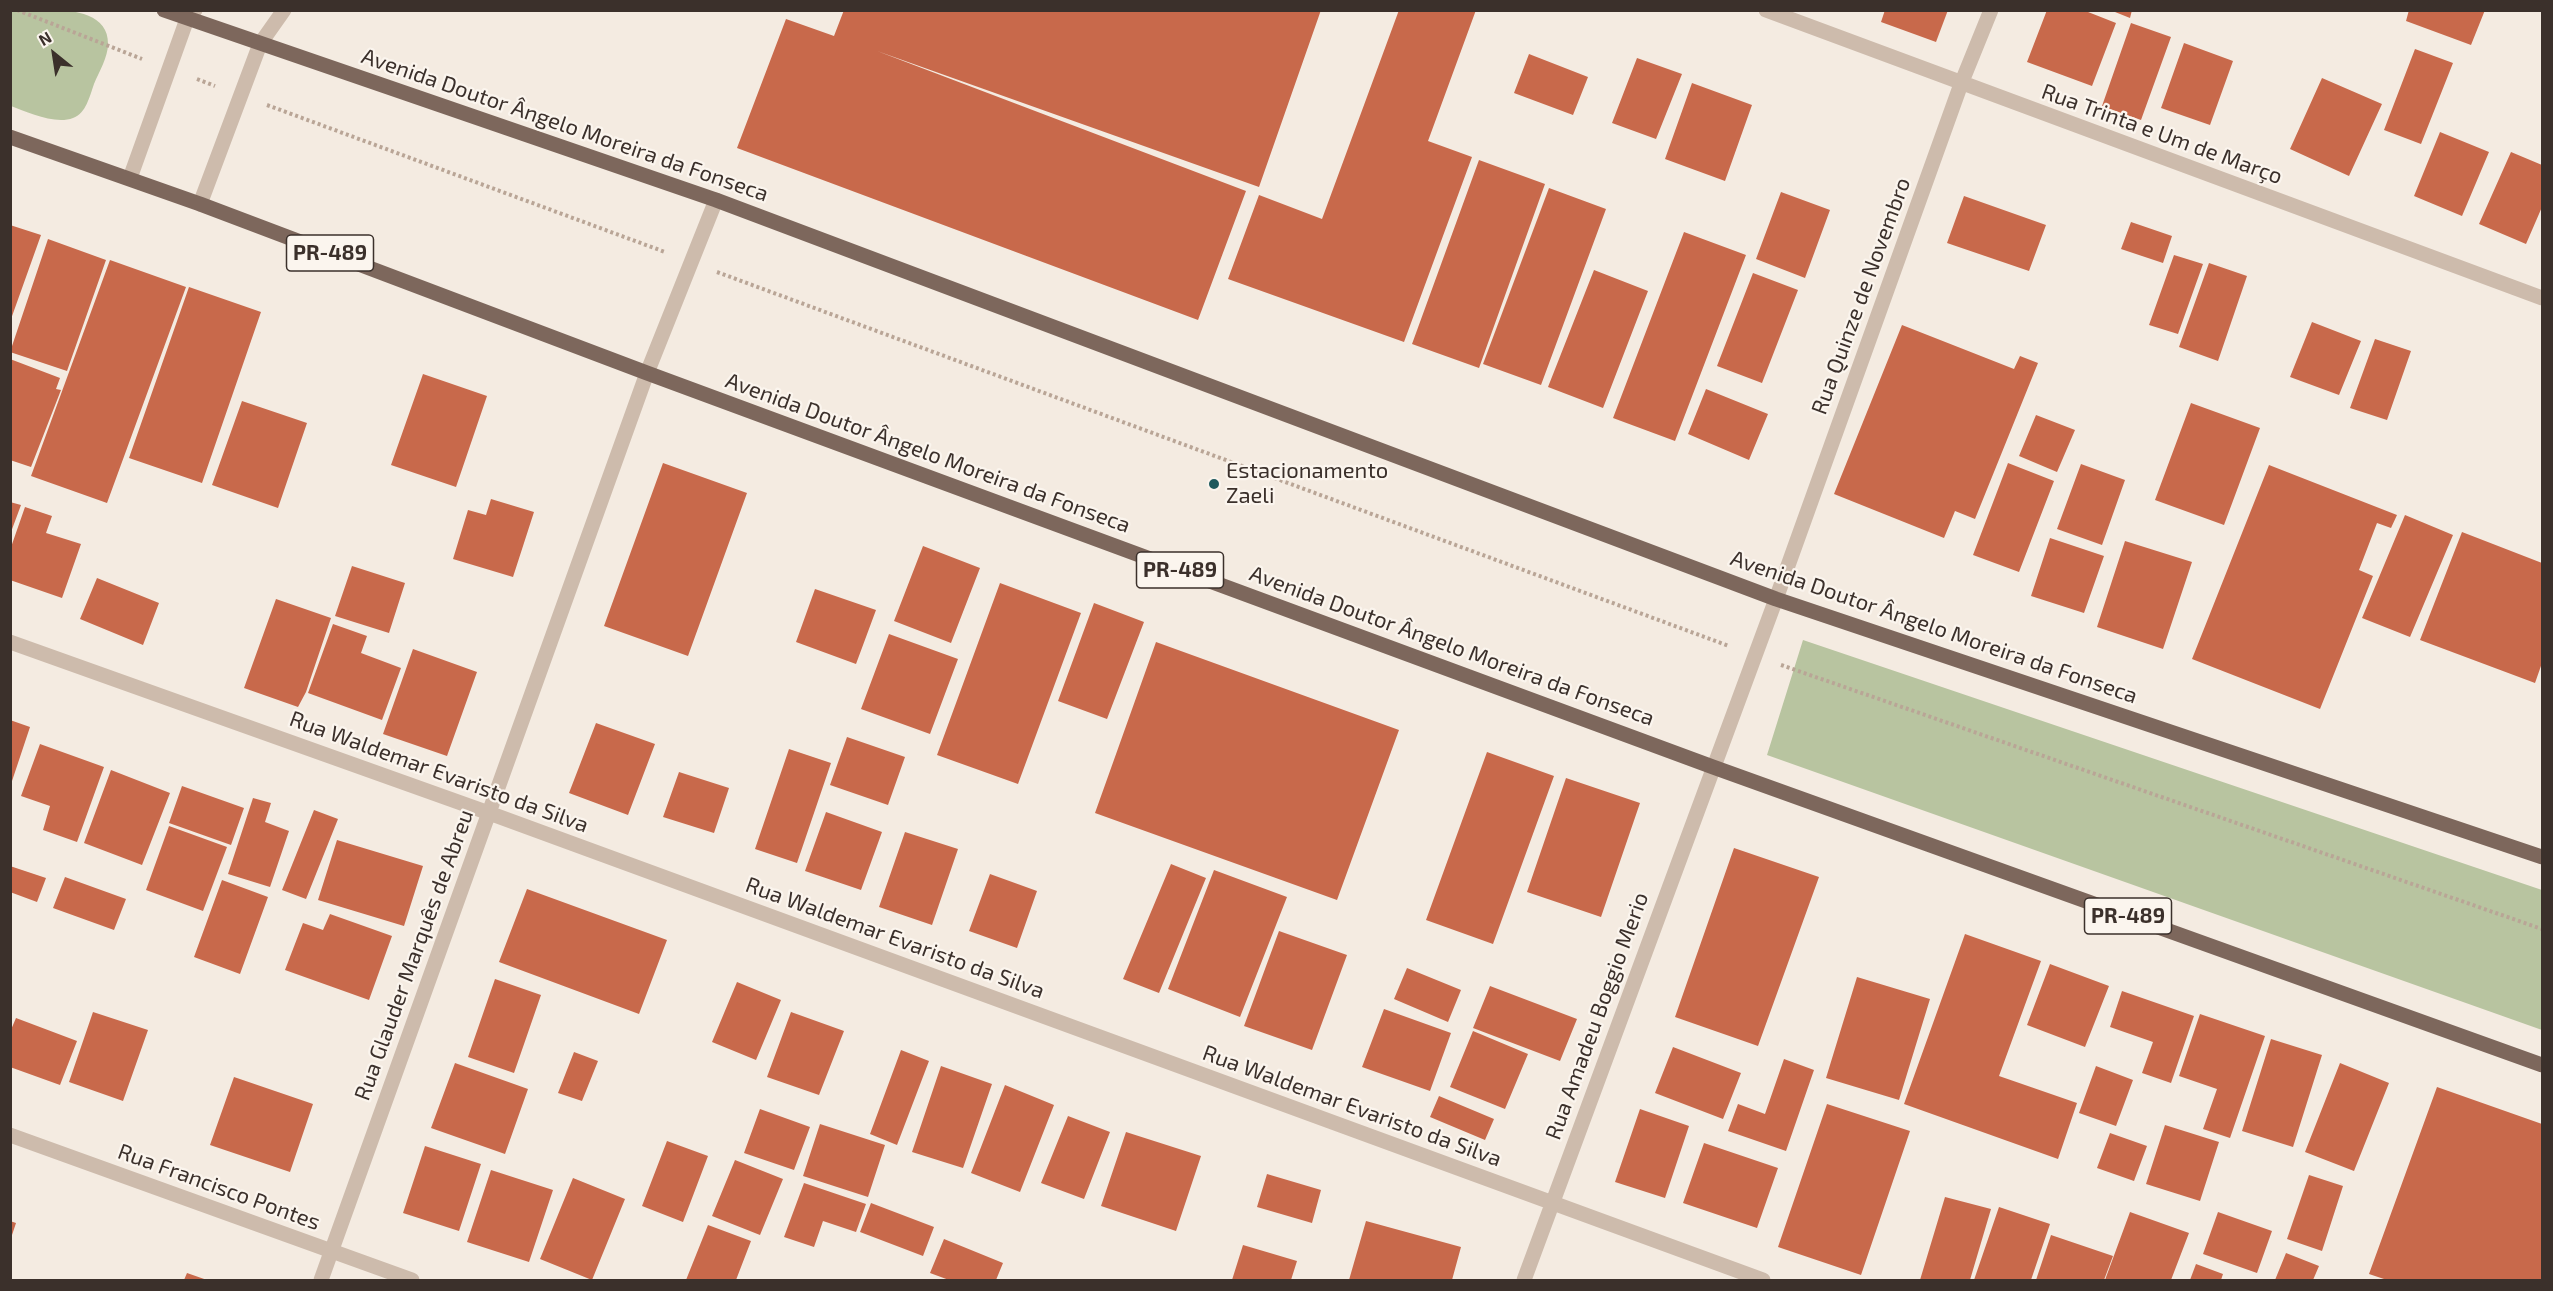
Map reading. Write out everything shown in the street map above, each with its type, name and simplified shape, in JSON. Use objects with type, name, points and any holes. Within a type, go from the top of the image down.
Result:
[{"type":"main road","name":"Avenida Doutor Ângelo Moreira da Fonseca","points":[[164,10],[191,15],[260,44],[716,200],[1776,599],[2542,857]]},
{"type":"main road","name":"Avenida Doutor Ângelo Moreira da Fonseca","points":[[10,137],[130,178],[647,373],[1713,767],[2542,1065]]},
{"type":"street","points":[[200,204],[260,44],[284,10]]},
{"type":"street","name":"Rua Trinta e Um de Março","points":[[1767,10],[2542,298]]},
{"type":"street","name":"Rua Quinze de Novembro","points":[[1755,656],[1961,84],[1991,10]]},
{"type":"street","points":[[130,178],[191,15]]},
{"type":"street","name":"Rua Glauder Marquês de Abreu","points":[[321,1281],[647,373],[716,200]]},
{"type":"street","name":"Rua Waldemar Evaristo da Silva","points":[[10,642],[489,813],[1763,1281]]},
{"type":"street","name":"Rua Amadeu Boggio Merio","points":[[1524,1281],[1755,656]]},
{"type":"street","name":"Rua Francisco Pontes","points":[[10,1136],[412,1281]]},
{"type":"path","points":[[17,10],[169,69],[1755,656],[2542,929]]},
{"type":"green space","points":[[54,10],[85,14],[97,21],[105,30],[108,49],[105,59],[87,104],[77,116],[66,120],[50,119],[11,106],[10,11]]},
{"type":"green space","points":[[1803,640],[2542,890],[2542,1030],[1767,755]]},
{"type":"building","points":[[844,10],[1321,10],[1259,187],[877,51],[1246,191],[1198,320],[737,148],[786,19],[834,36]]},
{"type":"building","points":[[1399,10],[1476,10],[1428,141],[1472,157],[1404,342],[1228,279],[1259,195],[1322,219]]},
{"type":"building","points":[[1885,10],[1948,10],[1936,42],[1881,22]]},
{"type":"building","points":[[2047,10],[2083,10],[2116,23],[2092,86],[2027,62]]},
{"type":"building","points":[[2110,10],[2132,10],[2130,18]]},
{"type":"building","points":[[2409,10],[2485,10],[2471,45],[2406,21]]},
{"type":"building","points":[[2131,23],[2171,37],[2141,120],[2102,106]]},
{"type":"building","points":[[2184,43],[2233,61],[2210,125],[2161,108]]},
{"type":"building","points":[[2415,49],[2453,63],[2421,144],[2384,130]]},
{"type":"building","points":[[1529,54],[1588,77],[1573,115],[1514,93]]},
{"type":"building","points":[[1637,58],[1682,74],[1656,139],[1612,123]]},
{"type":"building","points":[[2322,78],[2382,104],[2349,176],[2290,149]]},
{"type":"building","points":[[1692,83],[1752,105],[1725,181],[1665,159]]},
{"type":"building","points":[[2440,132],[2489,152],[2462,216],[2414,196]]},
{"type":"building","points":[[2511,152],[2542,165],[2542,207],[2526,244],[2479,224]]},
{"type":"building","points":[[1479,160],[1545,184],[1479,368],[1412,344]]},
{"type":"building","points":[[1549,188],[1606,209],[1541,385],[1483,364]]},
{"type":"building","points":[[1781,192],[1830,210],[1805,278],[1756,259]]},
{"type":"building","points":[[1964,196],[2046,225],[2029,271],[1947,243]]},
{"type":"building","points":[[2131,222],[2172,236],[2163,263],[2121,249]]},
{"type":"building","points":[[10,225],[41,235],[11,319],[10,319]]},
{"type":"building","points":[[1684,232],[1746,255],[1675,441],[1613,418]]},
{"type":"building","points":[[48,239],[106,260],[67,371],[10,352]]},
{"type":"building","points":[[2174,255],[2203,264],[2178,334],[2149,325]]},
{"type":"building","points":[[110,260],[186,287],[107,503],[31,476]]},
{"type":"building","points":[[2209,263],[2247,276],[2218,361],[2179,347]]},
{"type":"building","points":[[1594,270],[1648,291],[1603,408],[1548,387]]},
{"type":"building","points":[[1753,273],[1798,290],[1762,383],[1717,366]]},
{"type":"building","points":[[189,287],[261,312],[202,483],[129,458]]},
{"type":"building","points":[[2312,322],[2361,341],[2339,395],[2290,377]]},
{"type":"building","points":[[1902,325],[2014,369],[2020,356],[2038,363],[1975,519],[1955,511],[1944,538],[1834,494]]},
{"type":"building","points":[[2375,339],[2411,351],[2387,420],[2350,408]]},
{"type":"building","points":[[10,359],[60,378],[56,389],[61,390],[31,467],[10,460]]},
{"type":"building","points":[[423,374],[487,396],[456,487],[391,465]]},
{"type":"building","points":[[1706,389],[1768,414],[1749,460],[1688,434]]},
{"type":"building","points":[[242,401],[307,423],[278,508],[212,485]]},
{"type":"building","points":[[2191,403],[2260,428],[2224,525],[2155,500]]},
{"type":"building","points":[[2036,415],[2075,430],[2057,472],[2019,456]]},
{"type":"building","points":[[663,463],[747,493],[688,656],[604,626]]},
{"type":"building","points":[[2008,463],[2054,481],[2019,572],[1973,555]]},
{"type":"building","points":[[2081,464],[2125,480],[2102,545],[2057,529]]},
{"type":"building","points":[[2269,465],[2397,515],[2391,528],[2377,523],[2359,570],[2373,576],[2320,709],[2192,659]]},
{"type":"building","points":[[491,499],[534,512],[513,577],[453,559],[468,510],[486,515]]},
{"type":"building","points":[[10,502],[21,505],[11,532],[10,532]]},
{"type":"building","points":[[25,507],[52,516],[46,533],[81,544],[62,598],[10,580],[10,550]]},
{"type":"building","points":[[2405,515],[2453,535],[2410,637],[2362,618]]},
{"type":"building","points":[[2462,532],[2542,563],[2542,663],[2535,683],[2420,640]]},
{"type":"building","points":[[2050,538],[2104,556],[2084,613],[2031,596]]},
{"type":"building","points":[[2125,541],[2192,562],[2163,649],[2097,627]]},
{"type":"building","points":[[923,546],[980,568],[951,643],[894,621]]},
{"type":"building","points":[[352,566],[405,583],[389,633],[335,616]]},
{"type":"building","points":[[97,578],[159,603],[143,645],[80,619]]},
{"type":"building","points":[[1000,583],[1081,613],[1018,784],[937,755]]},
{"type":"building","points":[[815,589],[876,610],[856,664],[796,642]]},
{"type":"building","points":[[276,599],[331,618],[306,692],[298,707],[244,688]]},
{"type":"building","points":[[1094,603],[1144,622],[1107,719],[1058,701]]},
{"type":"building","points":[[333,624],[367,636],[361,653],[401,668],[382,720],[308,693]]},
{"type":"building","points":[[889,634],[958,659],[930,734],[861,709]]},
{"type":"building","points":[[1156,642],[1399,730],[1337,900],[1095,813]]},
{"type":"building","points":[[413,649],[477,672],[447,756],[383,734]]},
{"type":"building","points":[[10,720],[30,727],[11,784],[10,784]]},
{"type":"building","points":[[596,723],[655,744],[628,815],[569,793]]},
{"type":"building","points":[[847,737],[905,757],[888,805],[830,785]]},
{"type":"building","points":[[40,744],[104,767],[77,842],[43,830],[50,806],[21,796]]},
{"type":"building","points":[[789,749],[831,763],[797,863],[755,849]]},
{"type":"building","points":[[1487,752],[1554,776],[1493,944],[1426,920]]},
{"type":"building","points":[[111,770],[170,793],[142,865],[84,843]]},
{"type":"building","points":[[679,772],[729,788],[714,833],[663,817]]},
{"type":"building","points":[[1566,778],[1640,803],[1601,917],[1527,892]]},
{"type":"building","points":[[182,786],[244,808],[231,845],[169,823]]},
{"type":"building","points":[[253,798],[271,803],[265,822],[289,831],[270,887],[228,874]]},
{"type":"building","points":[[314,810],[338,819],[306,899],[282,890]]},
{"type":"building","points":[[826,812],[882,832],[861,890],[805,871]]},
{"type":"building","points":[[169,826],[227,847],[203,911],[146,890]]},
{"type":"building","points":[[905,832],[958,849],[932,925],[879,907]]},
{"type":"building","points":[[337,840],[423,866],[404,926],[318,900]]},
{"type":"building","points":[[1734,848],[1819,877],[1758,1046],[1675,1017]]},
{"type":"building","points":[[1171,864],[1206,878],[1159,993],[1123,979]]},
{"type":"building","points":[[10,866],[46,878],[37,902],[10,892]]},
{"type":"building","points":[[1214,870],[1287,897],[1240,1017],[1168,989]]},
{"type":"building","points":[[990,874],[1037,891],[1017,948],[969,931]]},
{"type":"building","points":[[65,877],[126,899],[114,930],[53,908]]},
{"type":"building","points":[[222,880],[268,897],[240,974],[194,957]]},
{"type":"building","points":[[527,889],[667,940],[639,1014],[499,962]]},
{"type":"building","points":[[330,914],[392,936],[369,1000],[285,970],[303,923],[323,930]]},
{"type":"building","points":[[1279,931],[1347,955],[1312,1050],[1244,1026]]},
{"type":"building","points":[[1965,934],[2041,961],[1999,1076],[2077,1103],[2058,1159],[1904,1104]]},
{"type":"building","points":[[2050,964],[2109,986],[2085,1047],[2027,1025]]},
{"type":"building","points":[[1407,968],[1461,990],[1448,1022],[1394,999]]},
{"type":"building","points":[[1857,977],[1930,999],[1899,1100],[1826,1078]]},
{"type":"building","points":[[495,979],[541,995],[514,1073],[468,1057]]},
{"type":"building","points":[[737,982],[781,1000],[756,1060],[712,1042]]},
{"type":"building","points":[[1490,986],[1577,1019],[1560,1061],[1473,1028]]},
{"type":"building","points":[[2122,991],[2194,1016],[2171,1083],[2142,1073],[2153,1042],[2110,1027]]},
{"type":"building","points":[[1384,1009],[1451,1033],[1430,1091],[1362,1067]]},
{"type":"building","points":[[93,1012],[148,1030],[123,1101],[69,1082]]},
{"type":"building","points":[[791,1012],[844,1031],[819,1095],[767,1077]]},
{"type":"building","points":[[2200,1014],[2265,1036],[2230,1138],[2203,1129],[2217,1089],[2179,1076]]},
{"type":"building","points":[[16,1018],[77,1041],[60,1085],[10,1067],[10,1032]]},
{"type":"building","points":[[1473,1031],[1528,1054],[1505,1109],[1450,1087]]},
{"type":"building","points":[[2271,1039],[2322,1055],[2293,1147],[2242,1131]]},
{"type":"building","points":[[1673,1047],[1741,1073],[1723,1119],[1655,1093]]},
{"type":"building","points":[[901,1050],[929,1061],[897,1145],[870,1134]]},
{"type":"building","points":[[574,1052],[598,1061],[582,1101],[558,1093]]},
{"type":"building","points":[[1784,1059],[1814,1070],[1786,1151],[1728,1131],[1738,1104],[1765,1114]]},
{"type":"building","points":[[455,1063],[528,1089],[505,1154],[431,1128]]},
{"type":"building","points":[[2340,1063],[2389,1083],[2354,1171],[2305,1152]]},
{"type":"building","points":[[941,1066],[992,1084],[963,1168],[912,1152]]},
{"type":"building","points":[[2096,1066],[2133,1080],[2116,1126],[2079,1113]]},
{"type":"building","points":[[234,1077],[313,1104],[290,1172],[210,1145]]},
{"type":"building","points":[[1005,1085],[1054,1105],[1020,1192],[971,1173]]},
{"type":"building","points":[[2437,1087],[2542,1124],[2542,1280],[2387,1280],[2369,1274]]},
{"type":"building","points":[[1439,1096],[1494,1119],[1485,1140],[1430,1117]]},
{"type":"building","points":[[1827,1104],[1910,1131],[1861,1275],[1778,1247]]},
{"type":"building","points":[[760,1109],[810,1127],[794,1170],[744,1153]]},
{"type":"building","points":[[1640,1109],[1689,1126],[1665,1198],[1615,1182]]},
{"type":"building","points":[[1068,1116],[1110,1132],[1084,1199],[1041,1183]]},
{"type":"building","points":[[820,1124],[885,1145],[868,1197],[803,1176]]},
{"type":"building","points":[[2165,1125],[2219,1142],[2200,1201],[2146,1184]]},
{"type":"building","points":[[1126,1132],[1201,1156],[1176,1231],[1101,1206]]},
{"type":"building","points":[[2110,1133],[2147,1146],[2134,1181],[2097,1168]]},
{"type":"building","points":[[667,1141],[708,1156],[683,1222],[642,1206]]},
{"type":"building","points":[[1704,1143],[1778,1168],[1757,1228],[1683,1203]]},
{"type":"building","points":[[425,1146],[481,1164],[459,1231],[403,1213]]},
{"type":"building","points":[[735,1160],[783,1179],[760,1235],[712,1216]]},
{"type":"building","points":[[491,1170],[553,1190],[529,1262],[467,1242]]},
{"type":"building","points":[[1267,1174],[1321,1190],[1312,1223],[1257,1207]]},
{"type":"building","points":[[2309,1175],[2343,1186],[2322,1251],[2287,1239]]},
{"type":"building","points":[[573,1178],[625,1199],[592,1280],[540,1259]]},
{"type":"building","points":[[804,1183],[866,1204],[856,1232],[823,1221],[814,1247],[784,1237]]},
{"type":"building","points":[[1945,1197],[1991,1209],[1970,1280],[1920,1280]]},
{"type":"building","points":[[871,1203],[934,1227],[923,1256],[860,1232]]},
{"type":"building","points":[[1999,1207],[2050,1224],[2031,1280],[1974,1280]]},
{"type":"building","points":[[2130,1212],[2189,1233],[2171,1280],[2105,1280]]},
{"type":"building","points":[[2218,1212],[2272,1231],[2257,1273],[2203,1254]]},
{"type":"building","points":[[10,1221],[16,1223],[11,1238],[10,1238]]},
{"type":"building","points":[[1366,1221],[1461,1247],[1452,1280],[1349,1280]]},
{"type":"building","points":[[708,1225],[751,1241],[736,1280],[686,1280]]},
{"type":"building","points":[[2051,1235],[2113,1256],[2104,1280],[2036,1280]]},
{"type":"building","points":[[944,1239],[1003,1263],[996,1280],[949,1280],[930,1273]]},
{"type":"building","points":[[1243,1245],[1297,1261],[1291,1280],[1232,1280]]},
{"type":"building","points":[[2286,1253],[2319,1266],[2313,1280],[2275,1280]]},
{"type":"building","points":[[2196,1264],[2223,1274],[2221,1280],[2190,1280]]},
{"type":"building","points":[[187,1273],[207,1280],[184,1280]]},
{"type":"place","name":"Estacionamento Zaeli","points":[[1214,484]]}]
